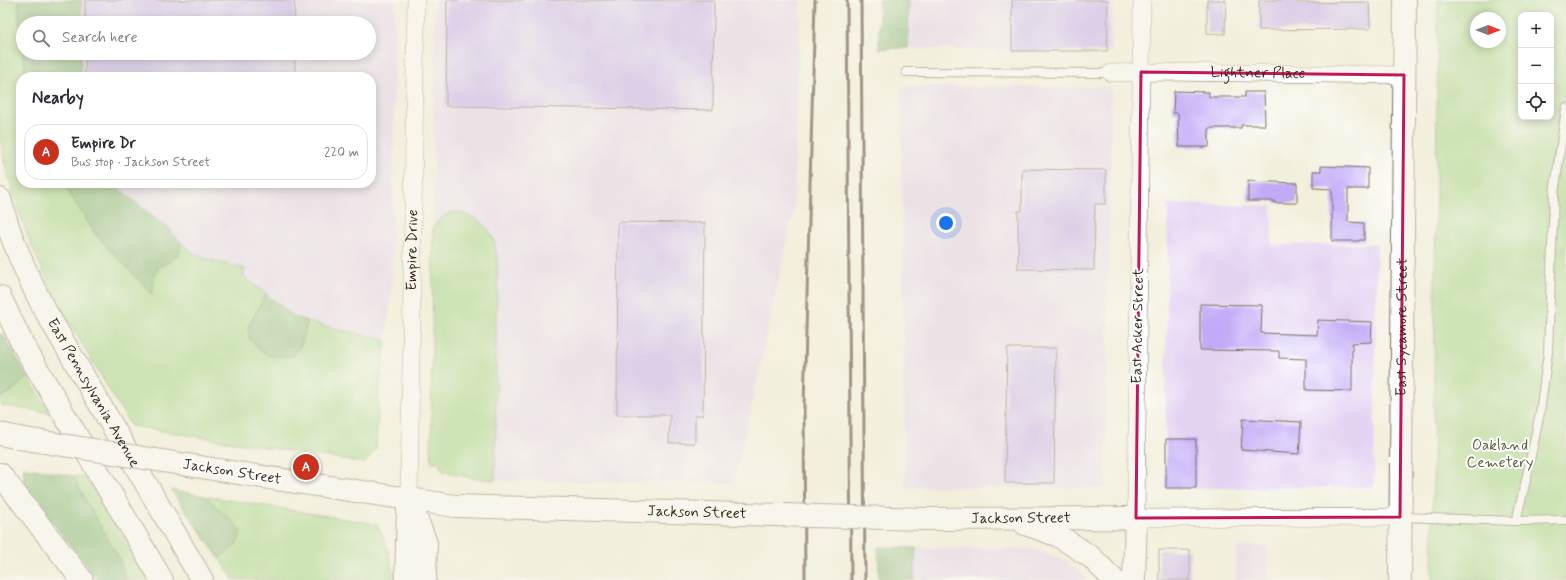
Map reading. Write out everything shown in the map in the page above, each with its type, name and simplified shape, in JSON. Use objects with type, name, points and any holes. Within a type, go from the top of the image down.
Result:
[{"type":"street","name":"Empire Drive","points":[[409,500],[416,0]]},
{"type":"street","name":"East Acker Street","points":[[1134,580],[1142,0]]},
{"type":"street","name":"East Sycamore Street","points":[[1400,580],[1405,0]]},
{"type":"street","name":"Lightner Place","points":[[1111,73],[1142,72],[1404,75]]},
{"type":"street","name":"East Pennsylvania Avenue","points":[[0,199],[12,238],[26,274],[42,305],[202,580]]},
{"type":"street","points":[[0,297],[23,345],[162,580]]},
{"type":"street","name":"Jackson Street","points":[[10,436],[409,500],[455,506],[924,519],[1400,517]]},
{"type":"street","points":[[0,474],[82,580]]},
{"type":"street","points":[[406,580],[409,500]]},
{"type":"street","points":[[409,500],[426,543],[425,580]]},
{"type":"street","points":[[1006,518],[1059,536],[1091,557],[1114,580]]},
{"type":"lane","points":[[906,72],[1111,73]]},
{"type":"lane","points":[[1516,521],[1540,413],[1548,352],[1554,194],[1566,108]]},
{"type":"lane","points":[[1400,517],[1516,521],[1566,520]]},
{"type":"highlighted area","points":[[1141,72],[1404,75],[1400,517],[1136,518]]},
{"type":"shaded area","points":[[82,0],[395,0],[392,291],[386,340],[336,329],[295,317],[225,263],[210,260],[195,254],[180,242],[168,227],[157,220],[118,188],[376,188],[376,72],[81,72],[81,60],[376,60],[376,16],[81,16]]},
{"type":"shaded area","points":[[435,0],[800,0],[794,209],[733,484],[495,480],[497,277],[469,215],[457,212],[449,213],[433,227]]},
{"type":"shaded area","points":[[909,0],[1113,0],[1112,53],[908,48]]},
{"type":"shaded area","points":[[901,87],[1111,87],[1106,488],[905,487]]},
{"type":"shaded area","points":[[1168,204],[1272,206],[1272,245],[1377,244],[1374,487],[1165,488]]},
{"type":"shaded area","points":[[1237,546],[1268,546],[1268,580],[1236,580]]},
{"type":"shaded area","points":[[916,548],[1034,549],[1065,561],[1081,573],[1087,580],[914,580]]},
{"type":"green space","points":[[0,0],[19,0],[19,16],[16,16],[16,60],[25,60],[26,72],[16,72],[16,188],[67,188],[96,235],[152,293],[155,275],[159,266],[175,258],[179,252],[180,242],[195,254],[210,260],[245,269],[243,276],[266,294],[248,327],[260,348],[269,355],[283,357],[293,356],[301,344],[307,321],[386,340],[379,390],[376,449],[365,463],[131,426],[69,322],[48,282],[28,237],[17,206],[4,161],[0,136]]},
{"type":"green space","points":[[19,0],[82,0],[81,16],[19,16]]},
{"type":"green space","points":[[879,0],[909,0],[908,48],[879,49]]},
{"type":"green space","name":"Oakland Cemetery","points":[[1438,0],[1566,0],[1566,580],[1432,580]]},
{"type":"green space","points":[[23,60],[81,60],[81,72],[26,72]]},
{"type":"green space","points":[[66,188],[118,188],[157,220],[168,227],[180,242],[180,251],[172,261],[159,266],[155,275],[152,294],[96,235]]},
{"type":"green space","points":[[457,212],[474,218],[484,225],[492,235],[496,249],[498,279],[496,317],[495,480],[471,478],[443,471],[438,462],[431,462],[433,227],[444,216]]},
{"type":"green space","points":[[266,294],[295,317],[307,321],[301,344],[293,356],[272,357],[261,351],[250,340],[248,327]]},
{"type":"green space","points":[[0,334],[3,334],[28,377],[9,393],[1,397],[0,397]]},
{"type":"green space","points":[[28,377],[50,413],[0,405],[0,397],[9,393]]},
{"type":"green space","points":[[23,467],[73,476],[121,562],[126,580],[98,580],[25,488]]},
{"type":"green space","points":[[73,476],[88,478],[150,580],[126,580],[121,562]]},
{"type":"green space","points":[[171,490],[205,496],[241,530],[237,543],[219,558]]},
{"type":"green space","points":[[205,496],[376,524],[388,551],[393,580],[234,580],[219,558],[237,544],[231,520]]},
{"type":"green space","points":[[878,547],[916,548],[914,580],[879,580]]},
{"type":"building","points":[[85,0],[294,0],[295,16],[85,16]]},
{"type":"building","points":[[447,0],[714,0],[713,110],[446,106]]},
{"type":"building","points":[[1012,0],[1108,0],[1107,51],[1012,51]]},
{"type":"building","points":[[1207,0],[1226,0],[1225,34],[1207,33]]},
{"type":"building","points":[[1259,0],[1297,0],[1297,3],[1369,2],[1370,29],[1259,30]]},
{"type":"building","points":[[85,60],[295,60],[295,72],[85,72]]},
{"type":"building","points":[[1174,91],[1209,92],[1209,97],[1245,97],[1245,92],[1264,92],[1265,125],[1241,125],[1241,128],[1209,128],[1209,147],[1179,147],[1178,113],[1173,113]]},
{"type":"building","points":[[1321,166],[1368,168],[1368,189],[1348,189],[1348,222],[1364,223],[1364,240],[1332,241],[1332,189],[1313,188],[1313,171],[1321,171]]},
{"type":"building","points":[[1022,169],[1106,170],[1106,204],[1095,204],[1094,270],[1018,269],[1018,211],[1022,211]]},
{"type":"building","points":[[1248,181],[1297,183],[1297,203],[1248,201]]},
{"type":"building","points":[[618,222],[705,223],[703,415],[695,415],[695,443],[669,443],[670,415],[617,415]]},
{"type":"building","points":[[1200,304],[1262,305],[1261,333],[1317,335],[1318,320],[1372,322],[1371,342],[1352,343],[1352,391],[1306,390],[1306,359],[1279,358],[1279,351],[1200,350]]},
{"type":"building","points":[[1007,348],[1056,348],[1054,483],[1005,483]]},
{"type":"building","points":[[1243,419],[1301,422],[1299,454],[1241,450]]},
{"type":"building","points":[[1166,439],[1196,439],[1196,488],[1166,488]]},
{"type":"building","points":[[1159,550],[1190,550],[1190,580],[1159,580]]},
{"type":"railway","points":[[805,580],[804,406],[815,0]]},
{"type":"railway","points":[[847,0],[851,580]]},
{"type":"railway","points":[[861,0],[865,580]]},
{"type":"place","name":"Empire Dr","points":[[306,467]]}]
